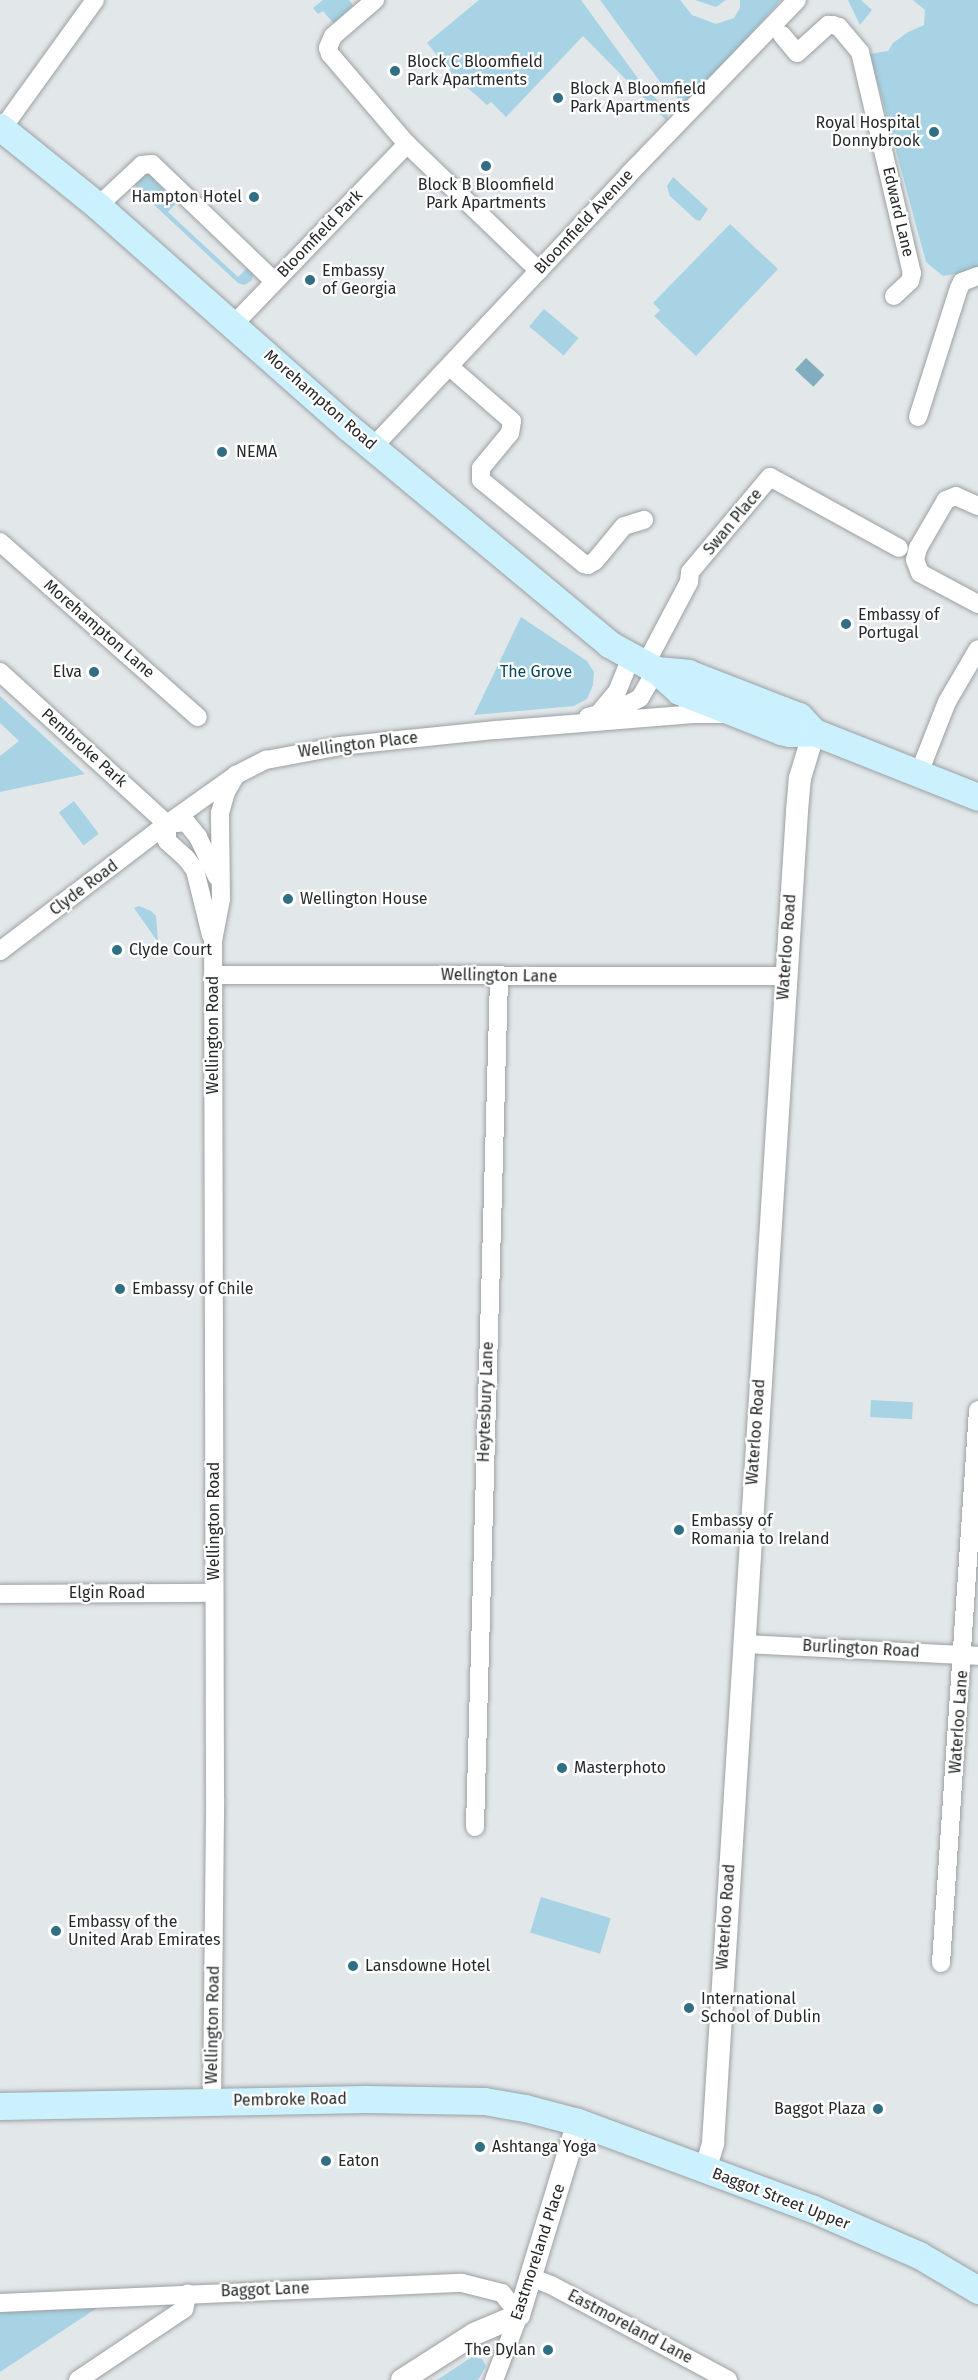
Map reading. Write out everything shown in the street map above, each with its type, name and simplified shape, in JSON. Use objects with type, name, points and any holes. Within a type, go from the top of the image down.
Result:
[{"type":"main road","name":"Morehampton Road","points":[[1,128],[98,206],[373,447],[565,609],[679,691],[790,734],[814,732]]},
{"type":"main road","points":[[644,664],[682,671],[783,710],[799,717],[814,732],[978,797]]},
{"type":"main road","name":"Pembroke Road","points":[[0,2106],[212,2101],[484,2101],[525,2108],[578,2122]]},
{"type":"main road","name":"Baggot Street Upper","points":[[578,2122],[811,2208],[919,2255],[978,2290]]},
{"type":"street","points":[[1,128],[95,0]]},
{"type":"street","points":[[375,0],[333,36],[328,48],[330,54],[407,144],[538,271]]},
{"type":"street","name":"Bloomfield Avenue","points":[[373,447],[797,0]]},
{"type":"street","name":"Edward Lane","points":[[782,35],[797,53],[828,25],[833,25],[839,27],[860,52],[912,273],[910,281],[894,296]]},
{"type":"street","name":"Bloomfield Park","points":[[234,324],[407,144]]},
{"type":"street","points":[[98,206],[142,165],[152,164],[274,281]]},
{"type":"street","points":[[918,417],[959,288],[962,282],[978,276]]},
{"type":"street","points":[[450,367],[512,421],[510,433],[481,468],[481,480],[584,564],[588,565],[595,561],[624,526],[644,520]]},
{"type":"street","name":"Swan Place","points":[[644,664],[689,582],[690,572],[771,477],[899,548]]},
{"type":"street","points":[[978,506],[956,496],[946,500],[918,548],[915,560],[920,573],[978,604]]},
{"type":"street","name":"Morehampton Lane","points":[[0,542],[198,717]]},
{"type":"street","points":[[919,772],[947,702],[978,649]]},
{"type":"street","points":[[600,712],[644,664]]},
{"type":"street","name":"Wellington Place","points":[[569,724],[600,712],[623,707],[639,698],[644,664]]},
{"type":"street","name":"Pembroke Park","points":[[0,672],[167,824]]},
{"type":"street","name":"Wellington Place","points":[[167,824],[236,775],[266,760],[295,753],[357,744],[569,724],[606,723],[696,714],[736,715]]},
{"type":"street","name":"Waterloo Road","points":[[705,2170],[713,2143],[784,976],[800,778],[814,732]]},
{"type":"street","name":"Wellington Road","points":[[212,2101],[216,1799],[213,941],[221,899],[220,813],[226,792],[236,775]]},
{"type":"street","name":"Wellington Road","points":[[213,941],[195,870],[186,858],[167,841],[167,824],[186,822],[212,862],[220,886]]},
{"type":"street","name":"Clyde Road","points":[[0,951],[167,824]]},
{"type":"street","name":"Wellington Lane","points":[[213,975],[784,976]]},
{"type":"street","name":"Heytesbury Lane","points":[[475,1827],[499,976]]},
{"type":"street","name":"Waterloo Lane","points":[[941,1963],[971,1655],[978,1410]]},
{"type":"street","name":"Elgin Road","points":[[0,1594],[214,1593]]},
{"type":"street","name":"Burlington Road","points":[[744,1644],[971,1655]]},
{"type":"street","name":"Eastmoreland Place","points":[[494,2380],[519,2315],[541,2281],[578,2122]]},
{"type":"street","name":"Eastmoreland Lane","points":[[541,2281],[728,2380]]},
{"type":"street","name":"Baggot Lane","points":[[0,2303],[188,2293],[462,2283],[502,2293],[519,2315]]},
{"type":"street","points":[[78,2380],[184,2309],[188,2293]]},
{"type":"street","points":[[402,2380],[474,2334],[519,2315]]},
{"type":"green space","points":[[323,0],[349,0],[353,5],[334,24],[323,11],[318,14],[313,8]]},
{"type":"green space","points":[[479,0],[581,0],[639,80],[668,112],[667,121],[583,36],[506,117],[491,102],[487,105],[453,75],[427,43]]},
{"type":"green space","points":[[600,0],[680,0],[692,15],[716,24],[734,18],[740,8],[740,0],[781,0],[720,68],[683,103],[661,83]]},
{"type":"green space","points":[[695,0],[726,0],[716,7]]},
{"type":"green space","points":[[848,0],[861,0],[872,10],[860,25]]},
{"type":"green space","name":"Royal Hospital Donnybrook","points":[[913,0],[978,0],[978,269],[974,271],[943,276],[926,262],[870,54],[888,51],[893,43],[908,32],[924,25],[925,10]]},
{"type":"green space","points":[[145,170],[158,177],[155,181],[177,202],[168,212],[238,277],[250,265],[255,271],[251,281],[244,285],[238,283],[138,190],[135,184]]},
{"type":"green space","points":[[673,177],[708,209],[700,221],[670,196],[667,186]]},
{"type":"green space","points":[[730,224],[778,269],[696,356],[654,316],[660,310],[653,303]]},
{"type":"green space","points":[[544,309],[578,338],[564,356],[529,327]]},
{"type":"green space","name":"The Grove","points":[[521,617],[587,661],[594,672],[593,685],[587,699],[574,706],[474,715]]},
{"type":"green space","points":[[0,696],[85,774],[0,792],[0,756],[19,741],[0,723]]},
{"type":"green space","points":[[74,801],[99,834],[84,845],[59,812]]},
{"type":"green space","points":[[139,906],[156,916],[158,942],[134,908]]},
{"type":"green space","points":[[871,1400],[913,1402],[912,1419],[870,1417]]},
{"type":"green space","points":[[541,1897],[611,1918],[600,1954],[530,1932]]},
{"type":"green space","points":[[100,2306],[0,2372],[0,2311]]},
{"type":"green space","points":[[472,2357],[482,2359],[486,2366],[478,2380],[437,2380]]},
{"type":"shaded area","points":[[806,358],[824,375],[813,387],[795,370]]},
{"type":"place","name":"Block C Bloomfield Park Apartments","points":[[395,71]]},
{"type":"place","name":"Block A Bloomfield Park Apartments","points":[[558,98]]},
{"type":"place","name":"Royal Hospital Donnybrook","points":[[934,132]]},
{"type":"place","name":"Block B Bloomfield Park Apartments","points":[[486,166]]},
{"type":"place","name":"Hampton Hotel","points":[[254,197]]},
{"type":"place","name":"Embassy of Georgia","points":[[310,280]]},
{"type":"place","name":"NEMA","points":[[222,452]]},
{"type":"place","name":"Embassy of Portugal","points":[[846,624]]},
{"type":"place","name":"Elva","points":[[94,672]]},
{"type":"place","name":"Wellington House","points":[[288,899]]},
{"type":"place","name":"Clyde Court","points":[[117,950]]},
{"type":"place","name":"Embassy of Chile","points":[[120,1289]]},
{"type":"place","name":"Embassy of Romania to Ireland","points":[[679,1530]]},
{"type":"place","name":"Masterphoto","points":[[562,1768]]},
{"type":"place","name":"Embassy of the United Arab Emirates","points":[[56,1931]]},
{"type":"place","name":"Lansdowne Hotel","points":[[353,1966]]},
{"type":"place","name":"International School of Dublin","points":[[689,2008]]},
{"type":"place","name":"Baggot Plaza","points":[[878,2109]]},
{"type":"place","name":"Ashtanga Yoga","points":[[480,2147]]},
{"type":"place","name":"Eaton","points":[[326,2161]]},
{"type":"place","name":"The Dylan","points":[[548,2350]]}]
